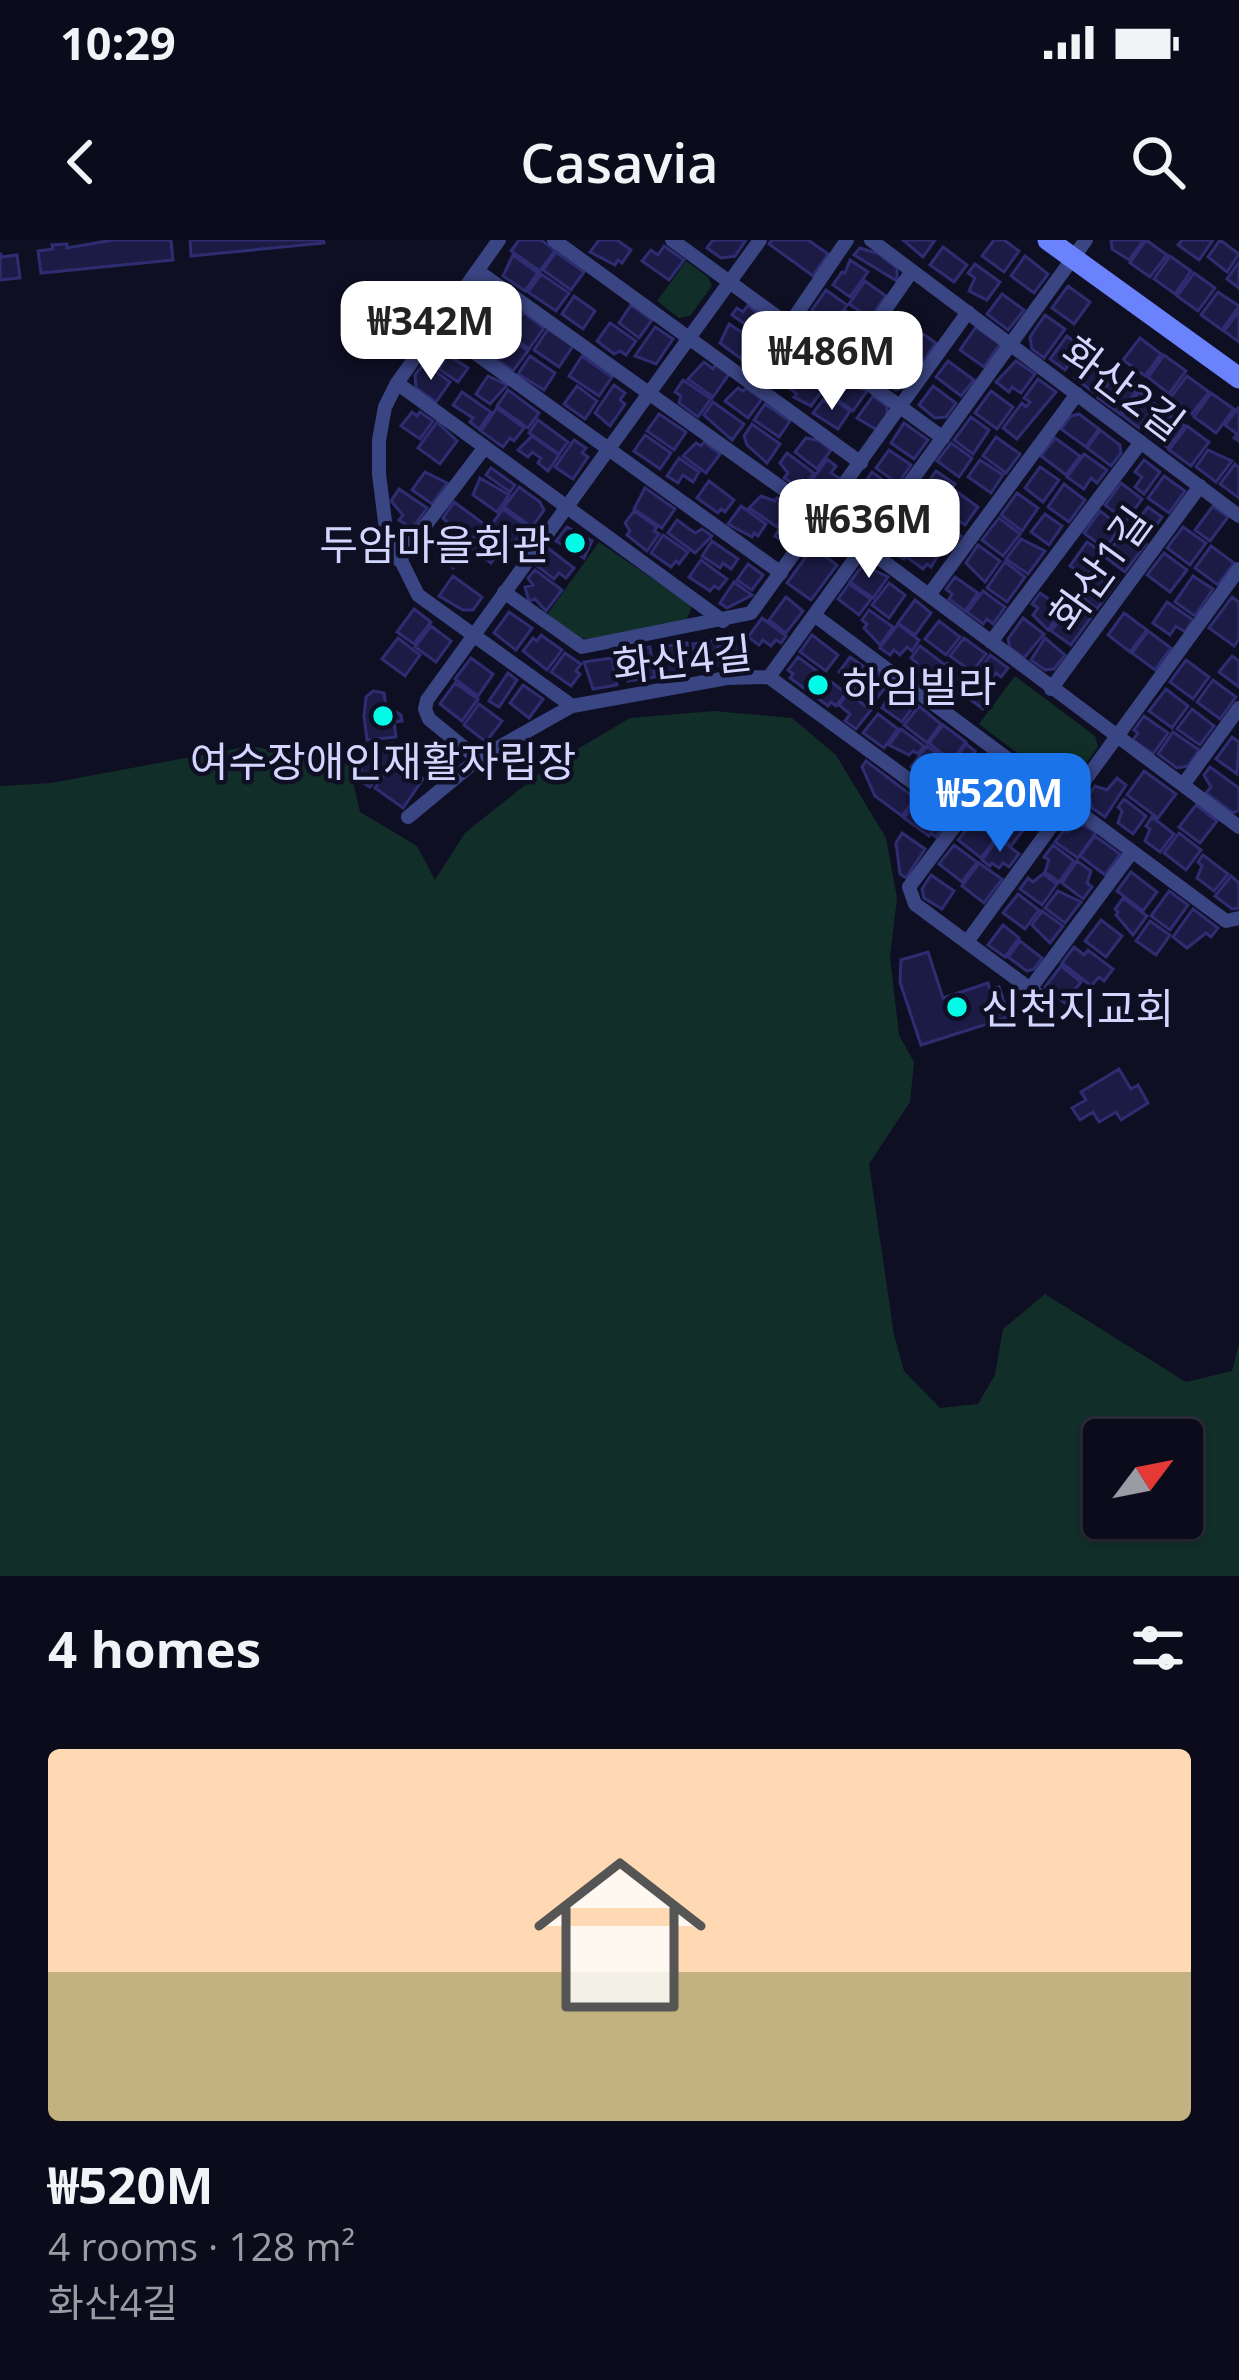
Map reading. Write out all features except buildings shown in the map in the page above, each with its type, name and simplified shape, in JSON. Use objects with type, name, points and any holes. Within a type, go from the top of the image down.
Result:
[{"type":"street","name":"화산4길","points":[[500,240],[397,383],[385,407],[379,440],[386,530],[418,595],[572,706],[727,678],[769,677],[961,818]]},
{"type":"street","points":[[554,240],[861,463]]},
{"type":"street","points":[[672,240],[943,438]]},
{"type":"street","points":[[478,759],[424,710],[473,632],[760,240]]},
{"type":"street","points":[[789,325],[847,240]]},
{"type":"street","name":"화산2길","points":[[871,240],[1239,516]]},
{"type":"street","points":[[1048,240],[1080,249],[1239,377]]},
{"type":"street","points":[[769,677],[1080,249]]},
{"type":"street","points":[[846,366],[912,271]]},
{"type":"street","name":"화산1길","points":[[478,272],[863,546],[1239,827]]},
{"type":"street","points":[[504,592],[582,646],[751,613],[968,312]]},
{"type":"street","points":[[439,328],[781,573]]},
{"type":"street","points":[[397,383],[723,621]]},
{"type":"street","points":[[929,595],[1077,394]]},
{"type":"street","name":"화산1길","points":[[991,642],[1141,442]]},
{"type":"street","points":[[399,560],[485,447]]},
{"type":"street","name":"화산1길","points":[[1051,688],[1200,486]]},
{"type":"street","points":[[967,942],[1239,569]]},
{"type":"street","points":[[814,614],[1226,921],[1239,918]]},
{"type":"street","points":[[407,818],[478,759],[572,706]]},
{"type":"street","points":[[1183,785],[1239,708]]},
{"type":"street","points":[[1006,758],[910,887],[915,904],[1035,993],[1132,852]]},
{"type":"green space","points":[[686,261],[708,277],[712,286],[690,316],[679,318],[657,301]]},
{"type":"green space","points":[[599,542],[692,606],[686,621],[587,639],[546,616]]},
{"type":"green space","points":[[1015,676],[1095,736],[1098,747],[1070,785],[1061,786],[979,724]]},
{"type":"green space","points":[[714,711],[792,718],[836,755],[886,838],[897,898],[890,957],[899,1035],[914,1062],[910,1102],[869,1164],[894,1335],[904,1371],[940,1408],[978,1404],[995,1375],[1003,1329],[1045,1294],[1186,1382],[1232,1371],[1239,1344],[1239,1576],[0,1576],[0,786],[51,783],[250,746],[349,764],[360,812],[417,846],[435,880],[465,833],[549,766],[630,718]]},
{"type":"place","name":"두암마을회관","points":[[575,543]]},
{"type":"place","name":"하임빌라","points":[[818,685]]},
{"type":"place","name":"여수장애인재활자립장","points":[[383,716]]},
{"type":"place","name":"신천지교회","points":[[957,1007]]}]
